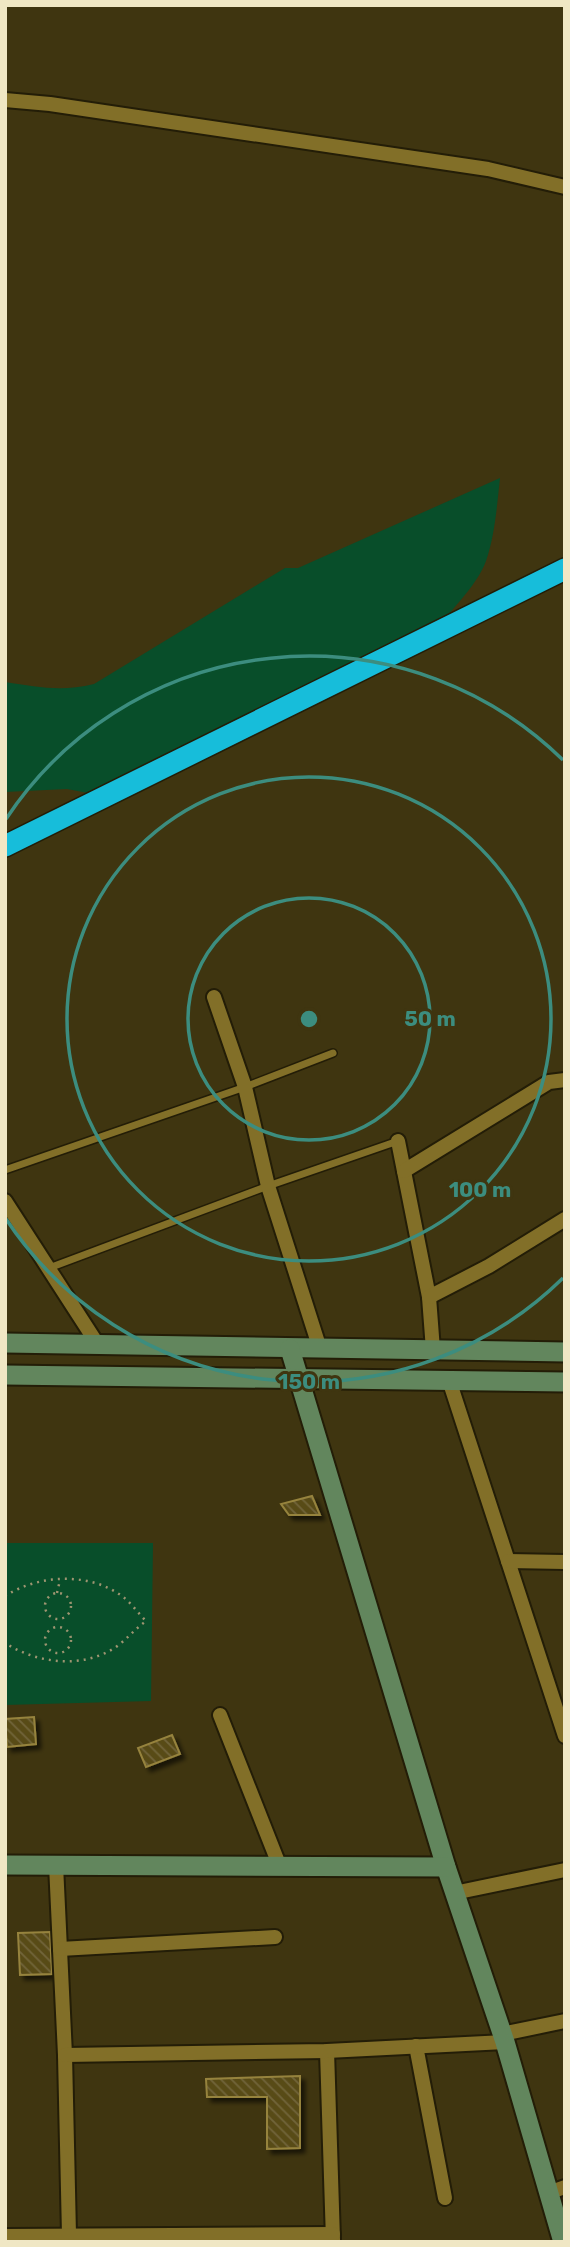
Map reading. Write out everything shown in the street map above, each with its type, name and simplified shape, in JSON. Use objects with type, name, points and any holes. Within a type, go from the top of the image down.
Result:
[{"type":"highway","points":[[5,846],[565,569]]},
{"type":"street","points":[[5,100],[50,104],[488,169],[565,187]]},
{"type":"street","points":[[214,997],[246,1087],[268,1186],[320,1349]]},
{"type":"street","points":[[404,1171],[548,1082],[565,1080]]},
{"type":"street","points":[[398,1141],[429,1297],[433,1350]]},
{"type":"street","points":[[5,1201],[98,1345]]},
{"type":"street","points":[[429,1297],[489,1266],[565,1219]]},
{"type":"street","points":[[5,1343],[565,1353]]},
{"type":"street","points":[[290,1349],[454,1893],[556,2190],[563,2242]]},
{"type":"street","points":[[5,1375],[565,1381]]},
{"type":"street","points":[[449,1380],[565,1737]]},
{"type":"street","points":[[508,1561],[565,1562]]},
{"type":"street","points":[[220,1715],[280,1867]]},
{"type":"street","points":[[5,1865],[446,1867]]},
{"type":"street","points":[[56,1865],[77,2237]]},
{"type":"street","points":[[454,1893],[565,1870]]},
{"type":"street","points":[[60,1949],[275,1937]]},
{"type":"street","points":[[65,2055],[327,2051],[415,2046],[503,2038],[565,2021]]},
{"type":"street","points":[[415,2046],[444,2198]]},
{"type":"street","points":[[5,2236],[333,2238],[327,2051]]},
{"type":"lane","points":[[5,1170],[246,1087],[333,1053]]},
{"type":"lane","points":[[48,1268],[398,1141]]},
{"type":"path","points":[[57,1593],[60,1580]]},
{"type":"path","points":[[5,1595],[39,1581],[83,1581],[106,1587],[129,1602],[146,1621]]},
{"type":"path","points":[[57,1593],[68,1599],[70,1606],[67,1614],[58,1618],[48,1614],[45,1607],[50,1596],[57,1593]]},
{"type":"path","points":[[58,1618],[59,1627]]},
{"type":"path","points":[[5,1643],[29,1656],[58,1661],[78,1660],[103,1654],[152,1619]]},
{"type":"path","points":[[59,1627],[70,1634],[71,1642],[66,1650],[58,1653],[50,1650],[45,1639],[48,1631],[59,1627]]},
{"type":"path","points":[[58,1653],[58,1661]]},
{"type":"green space","points":[[500,478],[494,530],[482,571],[429,636],[104,796],[67,789],[5,792],[5,682],[60,688],[94,684],[285,568],[298,568]]},
{"type":"green space","points":[[5,1543],[153,1543],[151,1701],[5,1705]]},
{"type":"building","points":[[312,1496],[320,1515],[289,1515],[281,1504]]},
{"type":"building","points":[[34,1717],[36,1744],[7,1747],[5,1719]]},
{"type":"building","points":[[172,1735],[180,1754],[146,1767],[138,1748]]},
{"type":"building","points":[[50,1932],[52,1974],[20,1975],[18,1933]]},
{"type":"building","points":[[300,2076],[300,2148],[267,2149],[267,2097],[207,2097],[206,2079]]}]
